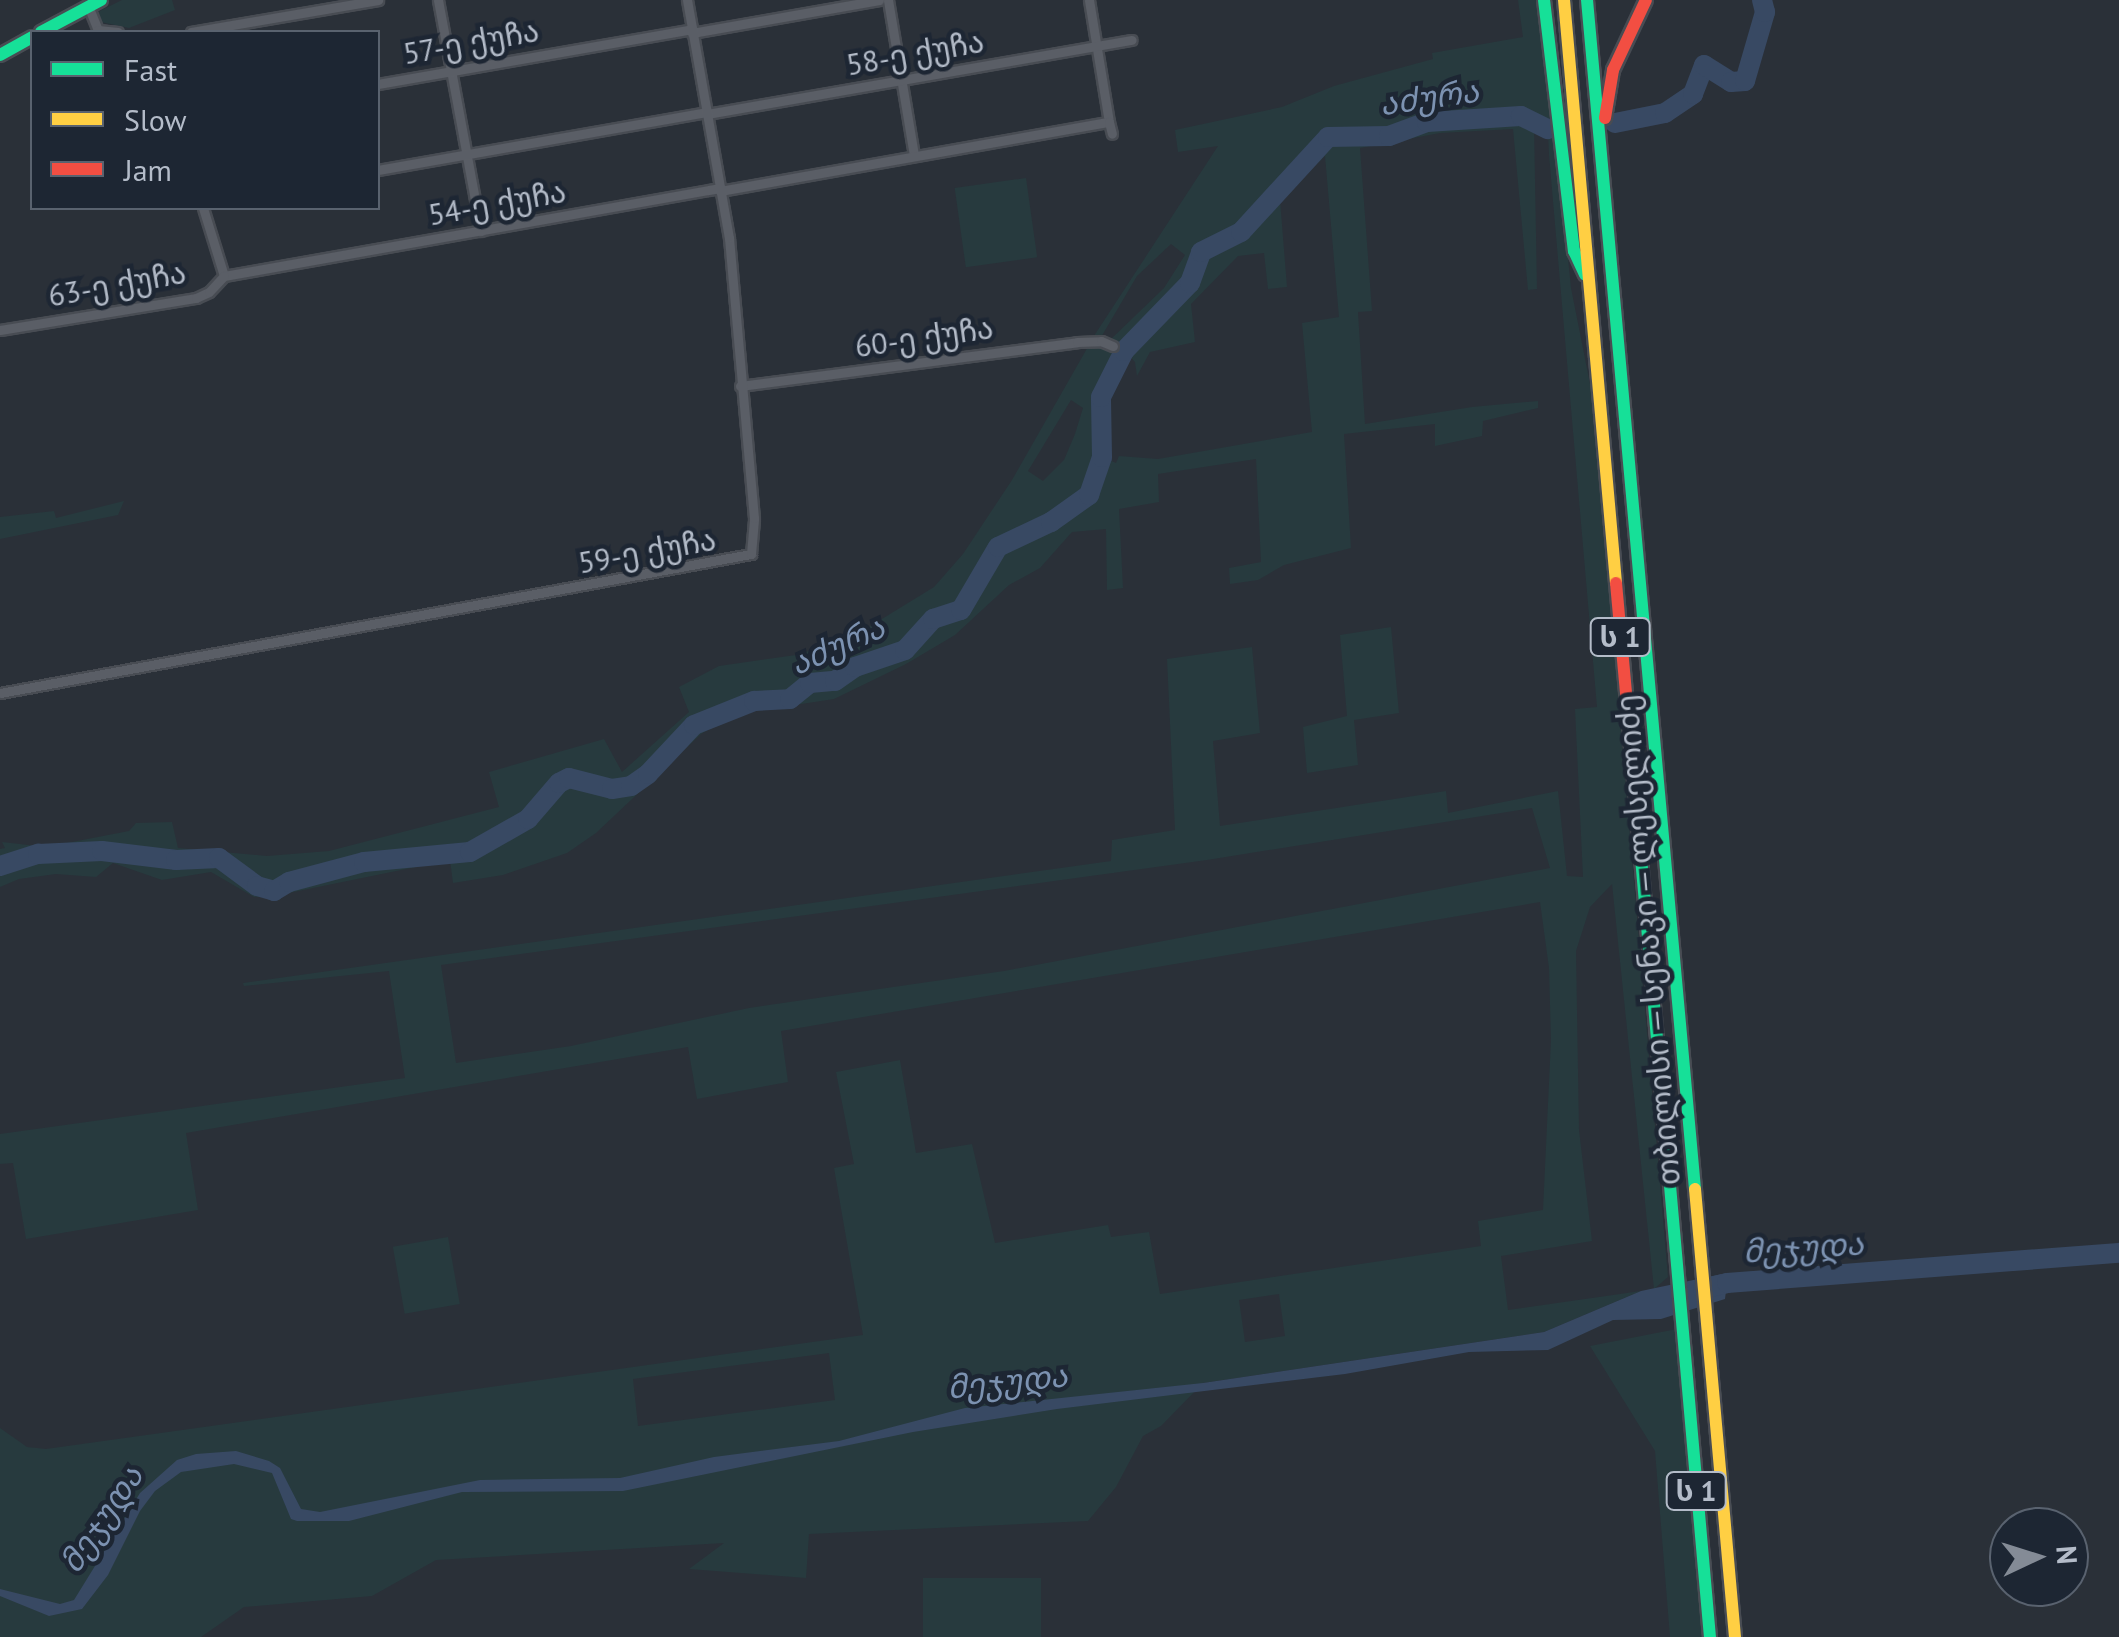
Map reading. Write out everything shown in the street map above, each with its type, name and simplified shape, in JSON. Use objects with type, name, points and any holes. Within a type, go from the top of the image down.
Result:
[{"type":"main road","points":[[1544,0],[1574,251],[1591,288]]},
{"type":"main road","name":"თბილისი — სენაკი — ლესელიძე","points":[[1564,0],[1710,1637]]},
{"type":"main road","name":"თბილისი — სენაკი — ლესელიძე","points":[[1586,0],[1735,1637]]},
{"type":"main road","points":[[1600,138],[1613,70],[1646,0]]},
{"type":"main road","points":[[45,30],[95,4]]},
{"type":"main road","points":[[0,55],[30,38]]},
{"type":"street","points":[[203,30],[378,0]]},
{"type":"street","points":[[438,0],[481,231]]},
{"type":"street","name":"59-ე ქუჩა","points":[[0,693],[751,554],[754,518],[720,190],[687,0]]},
{"type":"street","name":"57-ე ქუჩა","points":[[380,84],[879,0]]},
{"type":"street","points":[[888,0],[914,156]]},
{"type":"street","points":[[1088,0],[1112,134]]},
{"type":"street","points":[[95,4],[98,30]]},
{"type":"street","name":"58-ე ქუჩა","points":[[380,170],[1132,40]]},
{"type":"street","name":"54-ე ქუჩა","points":[[224,276],[1109,122]]},
{"type":"street","name":"63-ე ქუჩა","points":[[0,330],[196,298],[209,292],[224,276],[204,210]]},
{"type":"street","name":"60-ე ქუჩა","points":[[740,386],[1077,342],[1101,341],[1113,346]]},
{"type":"green space","points":[[122,0],[172,0],[175,10],[129,28],[101,22],[96,13]]},
{"type":"green space","points":[[1518,0],[1536,0],[1554,127],[1520,114],[1426,119],[1388,132],[1325,135],[1238,229],[1199,249],[1186,282],[1122,350],[1109,341],[1164,288],[1185,255],[1171,244],[1137,276],[1100,339],[1092,339],[1218,146],[1178,152],[1175,130],[1282,107],[1334,86],[1433,59],[1432,53],[1523,37]]},
{"type":"green space","points":[[1521,118],[1534,126],[1537,289],[1528,290],[1513,129],[1440,133],[1360,148],[1372,311],[1358,312],[1365,424],[1472,407],[1538,401],[1538,408],[1483,421],[1482,436],[1435,446],[1435,424],[1344,434],[1351,548],[1284,565],[1258,580],[1230,584],[1229,568],[1261,562],[1256,459],[1158,474],[1159,502],[1119,509],[1123,588],[1107,590],[1106,529],[1072,532],[1040,568],[1009,585],[955,635],[906,664],[834,699],[735,714],[701,734],[596,833],[567,853],[503,875],[453,883],[450,860],[274,896],[254,897],[211,872],[162,880],[113,863],[96,877],[56,874],[19,879],[0,887],[0,849],[5,848],[2,842],[46,847],[129,831],[136,823],[172,822],[178,848],[267,856],[329,851],[499,807],[489,772],[604,739],[622,772],[689,712],[679,687],[719,666],[796,655],[851,638],[934,587],[963,554],[1012,480],[1089,345],[1100,343],[1121,355],[1101,397],[1102,457],[1116,463],[1119,456],[1158,459],[1312,432],[1302,323],[1339,317],[1325,156],[1280,200],[1287,287],[1268,289],[1264,253],[1238,256],[1191,304],[1195,342],[1150,352],[1137,376],[1135,362],[1126,352],[1193,285],[1204,253],[1246,232],[1328,141],[1390,138],[1426,126]],"holes":[[[1071,400],[1083,408],[1064,460],[1043,481],[1028,471]]]},
{"type":"green space","points":[[1555,130],[1571,288],[1592,394],[1668,1277],[1654,1289],[1612,884],[1590,907],[1576,951],[1579,1130],[1592,1241],[1501,1256],[1508,1310],[1641,1291],[1544,1332],[1203,1383],[1161,1426],[1143,1436],[1116,1487],[1088,1521],[809,1534],[806,1578],[689,1569],[724,1543],[436,1560],[372,1596],[244,1607],[201,1637],[0,1637],[0,1428],[27,1447],[46,1449],[863,1335],[834,1168],[854,1164],[836,1072],[900,1060],[916,1153],[972,1144],[995,1243],[1108,1225],[1111,1237],[1149,1232],[1160,1294],[1481,1246],[1478,1221],[1543,1210],[1551,1040],[1549,968],[1540,902],[781,1031],[788,1082],[697,1099],[688,1047],[186,1133],[198,1210],[26,1239],[13,1163],[0,1164],[0,1134],[405,1078],[389,971],[244,986],[243,983],[1111,861],[1112,840],[1175,830],[1167,659],[1252,647],[1260,733],[1213,741],[1220,826],[1446,791],[1448,813],[1558,791],[1567,876],[1583,877],[1575,709],[1597,707],[1548,131]],"holes":[[[1532,808],[1550,868],[1004,971],[749,1008],[571,1046],[456,1063],[441,965],[1207,860]],[[1279,1294],[1285,1336],[1245,1342],[1239,1300]],[[829,1353],[835,1400],[638,1426],[633,1379]]]},
{"type":"green space","points":[[1026,178],[1037,257],[966,267],[955,188]]},
{"type":"green space","points":[[124,501],[118,515],[0,539],[0,517],[54,511],[56,518]]},
{"type":"green space","points":[[1391,627],[1399,713],[1354,720],[1358,765],[1307,773],[1303,727],[1347,716],[1340,635]]},
{"type":"green space","points":[[448,1237],[460,1304],[405,1314],[393,1247]]},
{"type":"green space","points":[[1682,1328],[1710,1637],[1670,1637],[1655,1451],[1590,1346]]},
{"type":"green space","points":[[923,1578],[1041,1578],[1041,1637],[923,1637]]},
{"type":"water","points":[[1722,1274],[1727,1283],[1725,1299],[1661,1319],[1613,1320],[1548,1350],[1469,1352],[1345,1374],[1057,1409],[913,1432],[623,1491],[462,1492],[349,1521],[297,1521],[291,1519],[272,1473],[234,1464],[181,1472],[155,1491],[140,1511],[108,1575],[82,1609],[49,1616],[0,1596],[0,1589],[60,1604],[74,1600],[140,1493],[177,1460],[196,1454],[236,1451],[269,1461],[280,1468],[301,1509],[320,1512],[480,1480],[620,1478],[714,1457],[839,1441],[965,1408],[1203,1383],[1544,1332],[1641,1291]]},
{"type":"waterway","name":"აძურა","points":[[1615,123],[1665,113],[1693,94],[1704,65],[1731,82],[1745,81],[1765,12],[1762,0]]},
{"type":"waterway","name":"აძურა","points":[[0,866],[38,854],[102,851],[176,860],[219,858],[257,886],[274,891],[289,882],[364,862],[470,852],[528,819],[559,783],[569,778],[612,789],[631,786],[648,774],[694,725],[754,701],[790,699],[810,683],[835,681],[855,667],[905,650],[933,619],[961,610],[998,547],[1051,522],[1089,495],[1102,457],[1101,397],[1124,351],[1190,283],[1201,252],[1241,232],[1328,137],[1389,136],[1427,122],[1521,116],[1548,129]]},
{"type":"waterway","name":"მეჯუდა","points":[[1703,1289],[1727,1283],[2119,1253]]},
{"type":"traffic: fast","points":[[45,30],[101,0]]},
{"type":"traffic: fast","points":[[1544,0],[1574,251],[1585,275]]},
{"type":"traffic: fast","points":[[1587,0],[1695,1189]]},
{"type":"traffic: fast","points":[[0,55],[30,38]]},
{"type":"traffic: fast","points":[[1641,858],[1710,1637]]},
{"type":"traffic: slow","points":[[1564,0],[1616,583]]},
{"type":"traffic: slow","points":[[1695,1189],[1735,1637]]},
{"type":"traffic: jam","points":[[1605,118],[1613,70],[1646,0]]},
{"type":"traffic: jam","points":[[1616,583],[1641,858]]}]
